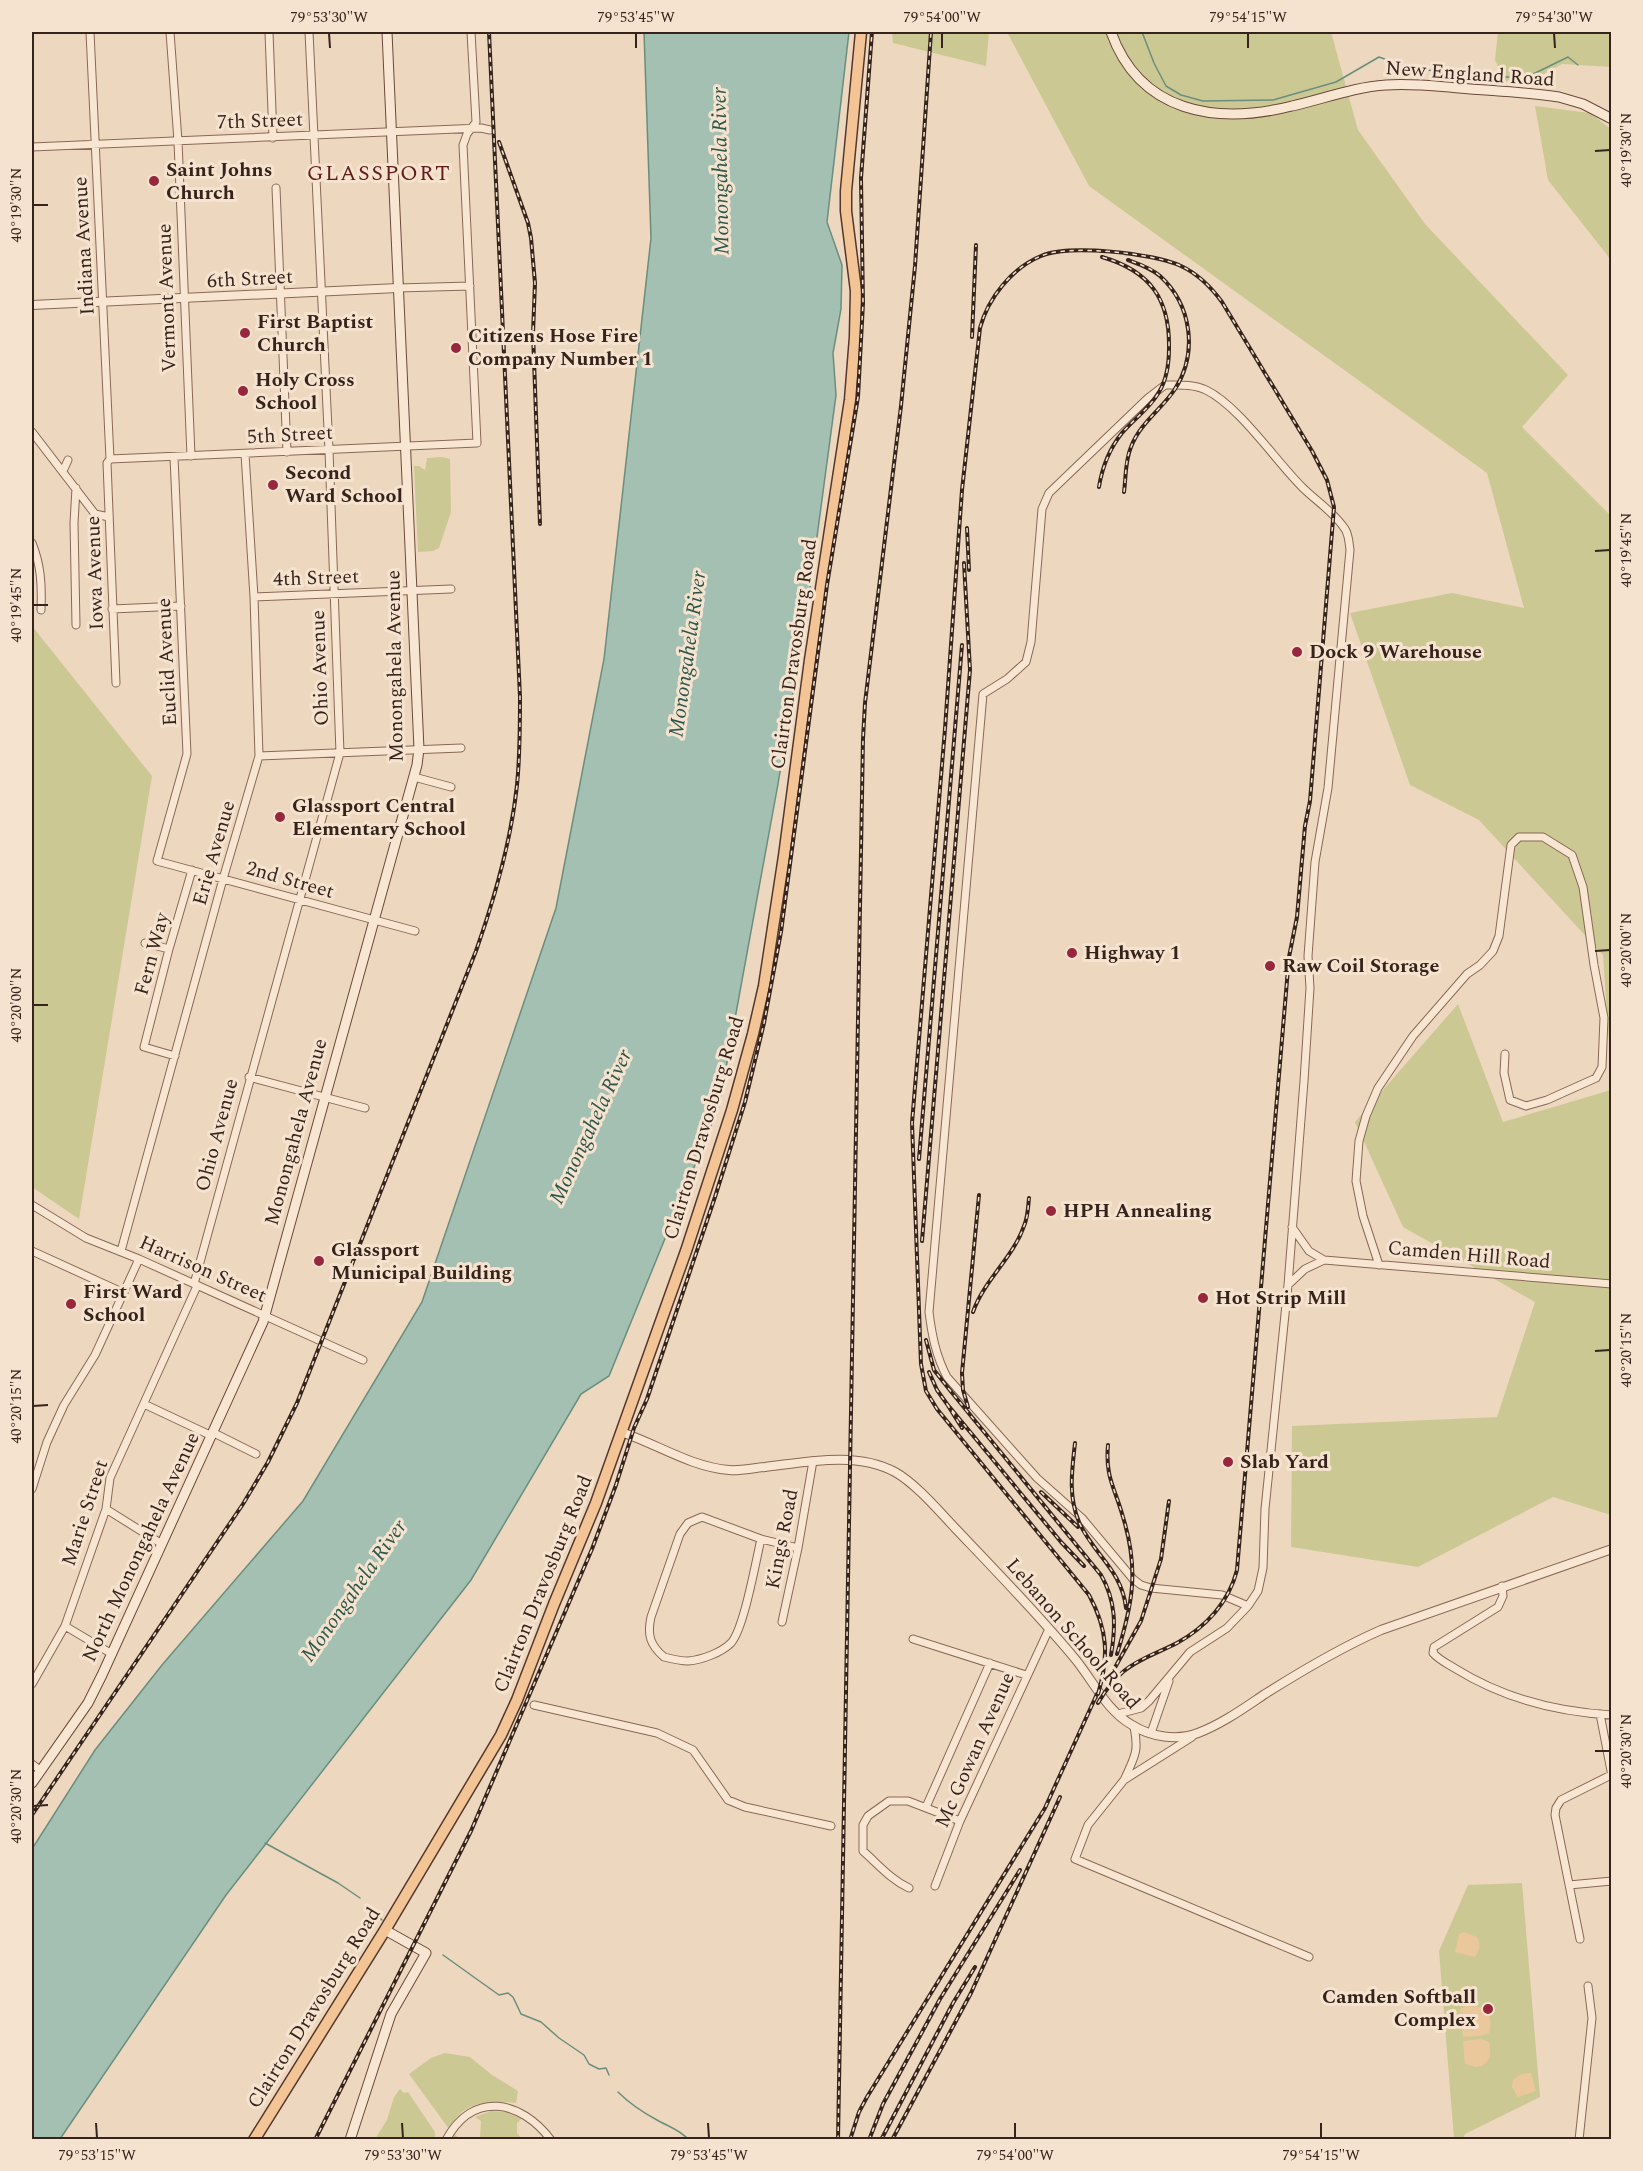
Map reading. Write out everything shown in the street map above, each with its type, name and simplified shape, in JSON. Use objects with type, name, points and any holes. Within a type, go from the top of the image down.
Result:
[{"type":"main road","name":"Monongahela Avenue","points":[[265,1315],[414,777],[419,749],[387,32]]},
{"type":"main road","name":"Clairton Dravosburg Road","points":[[254,2139],[385,1930],[501,1735],[517,1700],[596,1503],[710,1180],[745,1064],[764,986],[853,371],[856,291],[846,211],[846,191],[861,32]]},
{"type":"main road","name":"New England Road","points":[[1111,32],[1128,67],[1141,82],[1168,101],[1196,110],[1243,114],[1266,112],[1369,86],[1402,84],[1559,97],[1583,104],[1611,119]]},
{"type":"main road","name":"North Monongahela Avenue","points":[[32,1783],[88,1703],[213,1435],[265,1315]]},
{"type":"main road","points":[[350,2139],[388,2022],[426,1953],[385,1930]]},
{"type":"street","name":"Indiana Avenue","points":[[90,32],[109,461]]},
{"type":"street","name":"Vermont Avenue","points":[[170,32],[191,456]]},
{"type":"street","points":[[269,32],[273,138]]},
{"type":"street","name":"Ohio Avenue","points":[[196,1285],[249,1077],[339,753],[329,450],[309,32]]},
{"type":"street","points":[[470,286],[463,145],[466,134],[476,122],[471,32]]},
{"type":"street","name":"7th Street","points":[[32,147],[472,128],[490,130]]},
{"type":"street","points":[[276,188],[287,452]]},
{"type":"street","name":"6th Street","points":[[32,305],[470,286]]},
{"type":"street","name":"5th Street","points":[[109,461],[477,443],[470,286]]},
{"type":"street","points":[[1118,1714],[1141,1708],[1190,1652],[1227,1628],[1248,1606],[1258,1591],[1263,1568],[1265,1509],[1288,1284],[1310,988],[1308,957],[1315,862],[1328,788],[1350,550],[1347,531],[1338,519],[1299,485],[1223,400],[1204,389],[1165,386],[1148,398],[1049,493],[1042,509],[1031,642],[1026,662],[1007,680],[983,694],[929,1312],[933,1343],[939,1363],[947,1377],[1037,1478],[1082,1518],[1133,1579],[1151,1588],[1222,1594],[1248,1606]]},
{"type":"street","points":[[32,432],[95,514],[109,517]]},
{"type":"street","name":"Erie Avenue","points":[[121,1251],[222,879],[260,756],[254,597],[245,454]]},
{"type":"street","name":"Euclid Avenue","points":[[157,861],[187,754],[174,457]]},
{"type":"street","points":[[63,471],[68,460]]},
{"type":"street","name":"Iowa Avenue","points":[[109,461],[116,683]]},
{"type":"street","points":[[76,488],[74,523],[76,625]]},
{"type":"street","points":[[32,543],[41,571],[41,610]]},
{"type":"street","name":"4th Street","points":[[254,597],[451,588]]},
{"type":"street","points":[[112,609],[181,606]]},
{"type":"street","points":[[260,756],[461,748]]},
{"type":"street","points":[[414,777],[451,788]]},
{"type":"street","points":[[1378,1264],[1363,1216],[1356,1181],[1359,1141],[1366,1116],[1378,1088],[1413,1036],[1467,974],[1480,965],[1493,951],[1499,936],[1511,844],[1519,837],[1543,837],[1572,855],[1584,887],[1594,965],[1604,1018],[1602,1067],[1596,1078],[1547,1100],[1526,1106],[1510,1100],[1503,1073],[1505,1053]]},
{"type":"street","name":"2nd Street","points":[[157,861],[415,931]]},
{"type":"street","name":"Fern Way","points":[[175,1056],[144,1047],[192,870]]},
{"type":"street","points":[[145,943],[169,949]]},
{"type":"street","points":[[249,1077],[365,1108]]},
{"type":"street","name":"Harrison Street","points":[[32,1205],[86,1238],[121,1251],[363,1360]]},
{"type":"street","points":[[1292,1227],[1309,1251],[1324,1260]]},
{"type":"street","points":[[32,1251],[124,1293]]},
{"type":"street","points":[[32,1489],[47,1442],[60,1414],[95,1355],[139,1259]]},
{"type":"street","points":[[1288,1284],[1305,1269],[1324,1260]]},
{"type":"street","name":"Camden Hill Road","points":[[1324,1260],[1611,1284]]},
{"type":"street","name":"Marie Street","points":[[32,1684],[65,1626],[106,1509],[110,1478],[196,1285]]},
{"type":"street","points":[[144,1404],[256,1454]]},
{"type":"street","name":"Lebanon School Road","points":[[621,1432],[701,1465],[728,1470],[813,1461],[862,1461],[886,1467],[898,1473],[932,1504],[999,1574],[1076,1660],[1118,1714],[1134,1727],[1151,1734],[1169,1737],[1197,1734],[1219,1723],[1347,1645],[1390,1626],[1611,1549]]},
{"type":"street","name":"Kings Road","points":[[782,1623],[813,1461]]},
{"type":"street","points":[[106,1509],[162,1544]]},
{"type":"street","points":[[761,1539],[747,1600],[732,1642],[717,1652],[697,1659],[688,1661],[664,1658],[649,1640],[648,1629],[680,1534],[688,1523],[702,1517],[761,1539],[798,1548]]},
{"type":"street","points":[[1502,1586],[1503,1596],[1498,1607],[1434,1647],[1433,1653],[1475,1681],[1522,1699],[1557,1709],[1611,1715]]},
{"type":"street","points":[[65,1626],[112,1654]]},
{"type":"street","name":"Mc Gowan Avenue","points":[[935,1886],[960,1821],[1049,1629]]},
{"type":"street","points":[[913,1639],[1026,1675]]},
{"type":"street","points":[[926,1807],[990,1663]]},
{"type":"street","points":[[1151,1734],[1171,1672]]},
{"type":"street","points":[[534,1705],[657,1733],[693,1750],[728,1800],[745,1807],[831,1826]]},
{"type":"street","points":[[1580,1939],[1555,1815],[1561,1800],[1611,1775],[1600,1714]]},
{"type":"street","points":[[1134,1727],[1138,1744],[1136,1754],[1124,1780],[1088,1826],[1075,1859],[1309,1957]]},
{"type":"street","points":[[1124,1780],[1197,1734]]},
{"type":"street","points":[[32,1764],[40,1770]]},
{"type":"street","points":[[909,1888],[888,1876],[863,1851],[863,1825],[868,1816],[889,1801],[908,1801],[960,1821]]},
{"type":"street","points":[[1569,1885],[1611,1881]]},
{"type":"street","points":[[1579,2139],[1592,2018],[1588,1986]]},
{"type":"street","points":[[446,2139],[463,2118],[474,2111],[491,2106],[505,2106],[518,2110],[531,2118],[551,2139]]},
{"type":"shaded area","points":[[892,32],[989,32],[986,66],[893,43]]},
{"type":"shaded area","points":[[1007,32],[1331,32],[1358,130],[1425,224],[1568,375],[1522,427],[1611,516],[1611,1072],[1603,955],[1479,820],[1410,785],[1350,613],[1452,593],[1524,608],[1487,473],[1089,186]]},
{"type":"shaded area","points":[[1498,32],[1611,32],[1611,67],[1562,64],[1529,82],[1505,82],[1495,60]]},
{"type":"shaded area","points":[[1535,106],[1590,113],[1611,129],[1611,260],[1548,180]]},
{"type":"shaded area","points":[[427,458],[450,459],[451,512],[439,548],[433,551],[418,552],[414,466],[425,470]]},
{"type":"shaded area","points":[[32,626],[152,776],[79,1219],[32,1187]]},
{"type":"shaded area","points":[[1458,1004],[1503,1122],[1611,1090],[1611,1515],[1553,1497],[1418,1567],[1291,1547],[1292,1426],[1497,1417],[1535,1302],[1403,1227],[1355,1122]]},
{"type":"shaded area","name":"Camden Softball Complex","points":[[1522,1883],[1540,2097],[1465,2134],[1463,2139],[1454,2139],[1439,1951],[1468,1885]]},
{"type":"shaded area","points":[[445,2053],[470,2057],[492,2075],[518,2091],[516,2103],[492,2102],[476,2105],[462,2112],[449,2129],[409,2074],[431,2058]]},
{"type":"shaded area","points":[[400,2089],[404,2093],[408,2092],[435,2132],[435,2139],[375,2139],[387,2120],[394,2097]]},
{"type":"shaded area","points":[[491,2111],[508,2112],[522,2118],[517,2123],[517,2133],[522,2139],[452,2140],[454,2133],[458,2138],[480,2138],[481,2121],[475,2117]]},
{"type":"sand","points":[[1464,1932],[1477,1937],[1479,1947],[1475,1957],[1455,1952],[1459,1934]]},
{"type":"sand","points":[[1466,2006],[1479,2007],[1487,2012],[1490,2020],[1489,2033],[1463,2037],[1460,2009]]},
{"type":"sand","points":[[1481,2039],[1489,2042],[1488,2061],[1476,2067],[1465,2064],[1463,2041]]},
{"type":"sand","points":[[1531,2073],[1536,2091],[1518,2097],[1512,2087],[1513,2080],[1521,2074]]},
{"type":"water","name":"Monongahela River","points":[[644,32],[849,32],[827,222],[842,265],[841,309],[833,353],[836,395],[810,589],[778,784],[719,1106],[609,1376],[581,1394],[471,1580],[226,1895],[60,2139],[32,2139],[32,1849],[95,1750],[162,1665],[303,1501],[422,1302],[556,908],[604,659],[651,238]]},
{"type":"waterway","points":[[1142,32],[1166,86],[1181,95],[1203,101],[1273,100],[1336,82],[1379,57],[1410,68],[1525,78],[1568,57],[1578,65]]},
{"type":"waterway","points":[[265,1843],[338,1883],[360,1898]]},
{"type":"waterway","points":[[372,1910],[382,1920]]},
{"type":"waterway","points":[[443,1955],[499,1995],[508,1993],[513,1997],[521,2014],[541,2022],[584,2055],[589,2064],[599,2069],[606,2068],[609,2075]]},
{"type":"waterway","points":[[618,2092],[641,2111],[678,2131],[689,2140]]},
{"type":"railway","points":[[32,1815],[243,1504],[268,1462],[297,1403],[476,951],[501,869],[511,827],[517,785],[520,697],[489,32]]},
{"type":"railway","points":[[315,2140],[471,1831],[592,1549],[634,1428],[647,1399],[745,1102],[764,1023],[781,932],[827,585],[858,397],[863,303],[861,178],[872,32]]},
{"type":"railway","points":[[838,2140],[863,739],[865,703],[901,406],[915,266],[931,32]]},
{"type":"railway","points":[[499,142],[528,223],[531,238],[535,283],[533,333],[540,524]]},
{"type":"railway","points":[[972,337],[976,245]]},
{"type":"railway","points":[[1098,1694],[1104,1668],[1105,1644],[1100,1620],[1089,1595],[937,1409],[926,1391],[921,1364],[912,1123],[945,729],[962,490],[980,328],[995,295],[1020,268],[1030,261],[1054,252],[1090,250],[1132,254],[1168,261],[1187,269],[1209,286],[1222,302],[1312,451],[1327,480],[1334,507],[1310,801],[1305,826],[1297,917],[1289,957],[1237,1570],[1228,1593],[1207,1621],[1188,1637],[1130,1666],[1116,1678],[1098,1703]]},
{"type":"railway","points":[[1099,487],[1104,466],[1114,445],[1162,387],[1169,359],[1166,315],[1154,289],[1133,270],[1102,257]]},
{"type":"railway","points":[[1124,492],[1131,447],[1145,423],[1175,389],[1187,360],[1189,345],[1185,315],[1171,288],[1153,271],[1128,260]]},
{"type":"railway","points":[[967,528],[969,570]]},
{"type":"railway","points":[[922,1241],[970,670],[964,563]]},
{"type":"railway","points":[[919,1159],[962,645]]},
{"type":"railway","points":[[968,1407],[963,1390],[962,1373],[979,1195]]},
{"type":"railway","points":[[973,1312],[984,1290],[1019,1238],[1026,1219],[1029,1198]]},
{"type":"railway","points":[[926,1340],[934,1370],[1101,1575],[1110,1594],[1114,1614],[1111,1655]]},
{"type":"railway","points":[[929,1372],[937,1390],[947,1404],[1061,1542],[1084,1566]]},
{"type":"railway","points":[[947,1404],[962,1428]]},
{"type":"railway","points":[[1075,1443],[1072,1483],[1073,1502],[1079,1522],[1119,1583],[1126,1608]]},
{"type":"railway","points":[[1108,1445],[1109,1474],[1128,1536],[1132,1570],[1130,1602],[1117,1654]]},
{"type":"railway","points":[[1041,1492],[1078,1527]]},
{"type":"railway","points":[[1108,1680],[1141,1621],[1161,1559],[1169,1501]]},
{"type":"railway","points":[[850,2140],[859,2112],[867,2097],[1045,1808],[1097,1694]]},
{"type":"railway","points":[[892,2140],[971,1993],[1060,1797]]},
{"type":"railway","points":[[869,2140],[883,2104],[940,1999],[1020,1870]]},
{"type":"railway","points":[[881,2140],[953,2003],[975,1967]]},
{"type":"place","name":"Saint Johns Church","points":[[154,181]]},
{"type":"place","name":"First Baptist Church","points":[[245,333]]},
{"type":"place","name":"Citizens Hose Fire Company Number 1","points":[[456,348]]},
{"type":"place","name":"Holy Cross School","points":[[243,391]]},
{"type":"place","name":"Second Ward School","points":[[273,485]]},
{"type":"place","name":"Dock 9 Warehouse","points":[[1297,652]]},
{"type":"place","name":"Glassport Central Elementary School","points":[[280,817]]},
{"type":"place","name":"Highway 1","points":[[1072,953]]},
{"type":"place","name":"Raw Coil Storage","points":[[1270,966]]},
{"type":"place","name":"HPH Annealing","points":[[1051,1211]]},
{"type":"place","name":"Glassport Municipal Building","points":[[319,1261]]},
{"type":"place","name":"Hot Strip Mill","points":[[1203,1298]]},
{"type":"place","name":"First Ward School","points":[[71,1304]]},
{"type":"place","name":"Slab Yard","points":[[1228,1462]]},
{"type":"place","name":"Camden Softball Complex","points":[[1488,2009]]},
{"type":"district","name":"GLASSPORT","points":[[379,173]]}]
